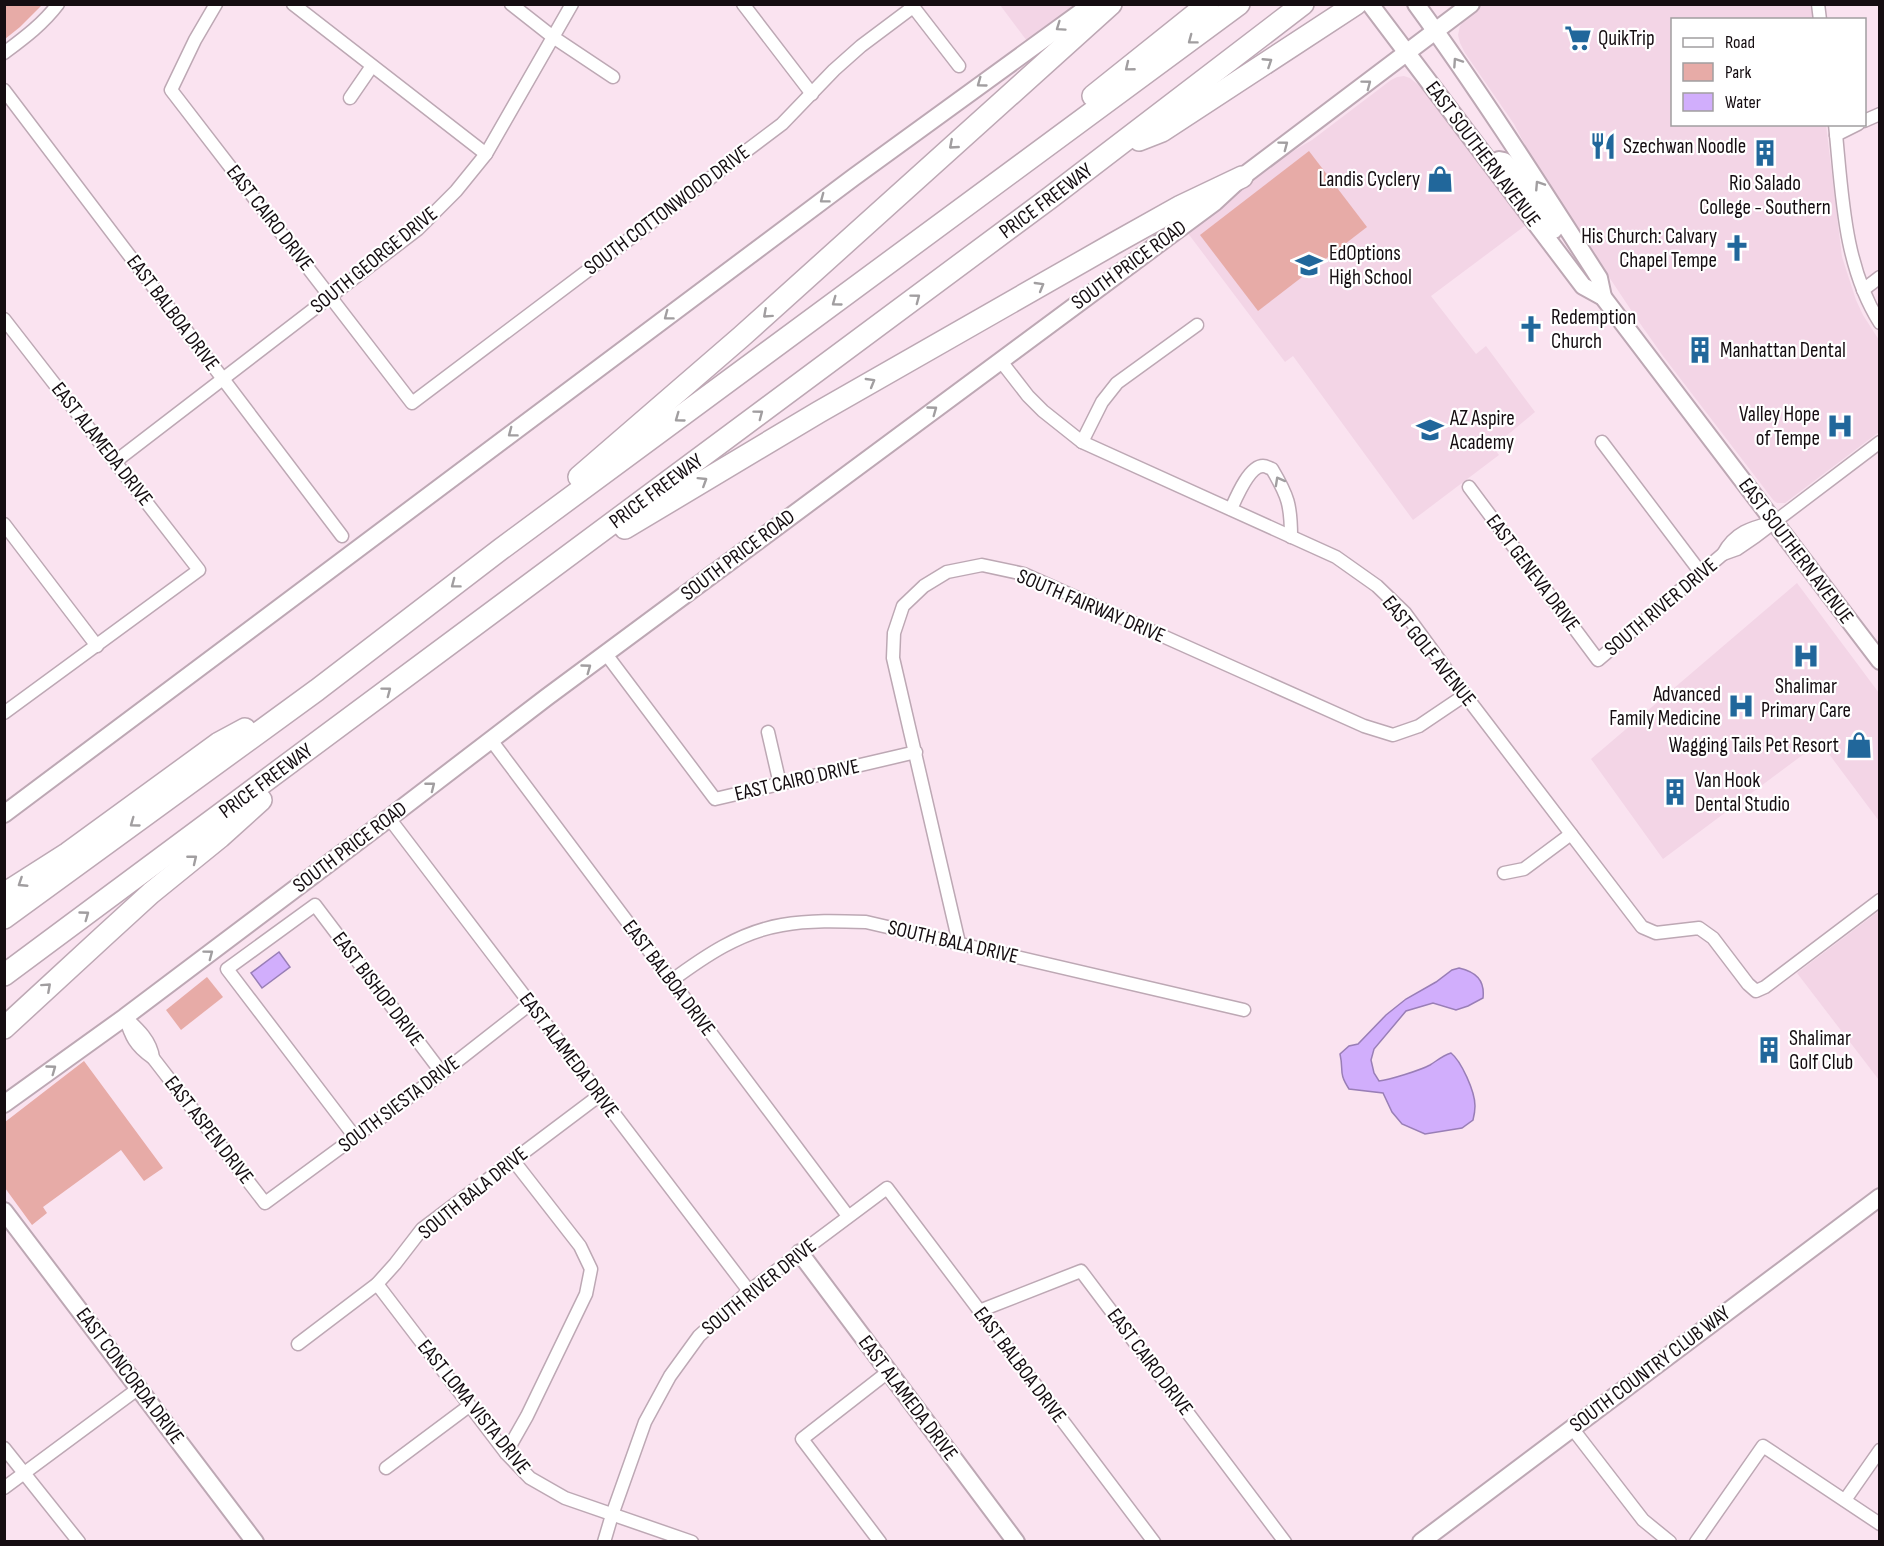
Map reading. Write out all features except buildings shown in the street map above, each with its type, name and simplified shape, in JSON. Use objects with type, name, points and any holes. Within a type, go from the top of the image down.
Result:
[{"type":"highway","points":[[501,549],[601,457],[750,329],[1111,4]]},
{"type":"highway","points":[[968,205],[1020,153],[1208,4]]},
{"type":"highway","name":"PRICE FREEWAY","points":[[4,918],[317,690],[501,549],[1239,4]]},
{"type":"highway","name":"PRICE FREEWAY","points":[[4,975],[1109,154],[1303,4]]},
{"type":"highway","points":[[1109,154],[1161,131],[1356,4]]},
{"type":"highway","points":[[544,574],[829,406],[1113,244],[1181,206],[1242,177]]},
{"type":"highway","points":[[4,894],[68,853],[219,743],[317,690]]},
{"type":"highway","points":[[4,1028],[105,934],[220,837],[340,726]]},
{"type":"main road","points":[[4,814],[854,177],[1092,4]]},
{"type":"main road","name":"EAST SOUTHERN AVENUE","points":[[1370,4],[1583,286],[1603,297],[1880,661]]},
{"type":"main road","name":"EAST SOUTHERN AVENUE","points":[[1416,4],[1496,120],[1599,278],[1603,297]]},
{"type":"main road","name":"SOUTH PRICE ROAD","points":[[4,1104],[124,1017],[606,654],[1215,202],[1242,177],[1471,4]]},
{"type":"main road","points":[[1492,165],[1499,160],[1509,166],[1572,254],[1599,278]]},
{"type":"main road","name":"SOUTH COUNTRY CLUB WAY","points":[[1421,1542],[1880,1197]]},
{"type":"main road","name":"EAST CONCORDA DRIVE","points":[[4,1211],[255,1542]]},
{"type":"main road","name":"EAST ALAMEDA DRIVE","points":[[800,1253],[1016,1542]]},
{"type":"street","points":[[4,52],[42,23],[58,4]]},
{"type":"street","name":"EAST CAIRO DRIVE","points":[[216,4],[195,40],[171,90],[412,403]]},
{"type":"street","points":[[293,4],[486,154]]},
{"type":"street","points":[[511,4],[553,37],[613,77]]},
{"type":"street","name":"SOUTH GEORGE DRIVE","points":[[116,461],[418,229],[456,191],[486,154],[572,4]]},
{"type":"street","points":[[743,4],[812,94]]},
{"type":"street","points":[[912,6],[959,66]]},
{"type":"street","name":"SOUTH COTTONWOOD DRIVE","points":[[412,403],[782,124],[834,70],[912,6]]},
{"type":"street","points":[[350,98],[372,66]]},
{"type":"street","name":"EAST BALBOA DRIVE","points":[[4,90],[342,536]]},
{"type":"street","points":[[1866,120],[1880,114]]},
{"type":"street","points":[[1836,130],[1849,246],[1870,308],[1880,323]]},
{"type":"street","points":[[1863,290],[1880,277]]},
{"type":"street","name":"EAST ALAMEDA DRIVE","points":[[4,319],[199,570],[97,646]]},
{"type":"street","points":[[1082,442],[1102,402],[1117,383],[1197,325]]},
{"type":"street","name":"EAST GOLF AVENUE","points":[[1000,360],[1035,404],[1082,442],[1335,557],[1377,586],[1405,613],[1642,927],[1656,933],[1699,928],[1713,938],[1748,984],[1756,991],[1765,987],[1880,900]]},
{"type":"street","points":[[1602,442],[1701,573]]},
{"type":"street","name":"SOUTH RIVER DRIVE","points":[[1598,660],[1723,554],[1737,549],[1880,442]]},
{"type":"street","points":[[1231,509],[1249,475],[1256,468],[1263,466],[1272,469],[1284,488],[1291,511],[1291,537]]},
{"type":"street","name":"EAST GENEVA DRIVE","points":[[1469,487],[1598,660]]},
{"type":"street","points":[[4,524],[97,646],[4,713]]},
{"type":"street","name":"SOUTH FAIRWAY DRIVE","points":[[959,944],[893,658],[894,633],[903,606],[924,586],[947,572],[982,565],[1024,574],[1364,726],[1392,735],[1419,726],[1465,695]]},
{"type":"street","name":"EAST CAIRO DRIVE","points":[[606,654],[715,799],[916,752]]},
{"type":"street","points":[[768,732],[780,784]]},
{"type":"street","name":"EAST BALBOA DRIVE","points":[[491,740],[848,1216]]},
{"type":"street","name":"EAST ALAMEDA DRIVE","points":[[389,818],[749,1291]]},
{"type":"street","points":[[1504,873],[1524,869],[1571,834]]},
{"type":"street","name":"EAST BISHOP DRIVE","points":[[355,1137],[227,969],[315,905],[442,1073]]},
{"type":"street","name":"SOUTH BALA DRIVE","points":[[671,981],[707,955],[744,936],[781,925],[823,921],[866,922],[1244,1010]]},
{"type":"street","name":"SOUTH SIESTA DRIVE","points":[[266,1203],[442,1073],[530,1004]]},
{"type":"street","name":"EAST ASPEN DRIVE","points":[[124,1017],[131,1036],[142,1050],[153,1058],[266,1203]]},
{"type":"street","name":"SOUTH BALA DRIVE","points":[[298,1344],[377,1284],[422,1229],[600,1095]]},
{"type":"street","points":[[506,1453],[527,1416],[586,1294],[591,1269],[580,1246],[513,1160]]},
{"type":"street","name":"EAST BALBOA DRIVE","points":[[887,1188],[1154,1542]]},
{"type":"street","name":"SOUTH RIVER DRIVE","points":[[604,1542],[645,1422],[670,1376],[699,1336],[749,1291],[887,1188]]},
{"type":"street","name":"EAST CAIRO DRIVE","points":[[979,1311],[1081,1271],[1286,1542]]},
{"type":"street","name":"EAST LOMA VISTA DRIVE","points":[[377,1284],[506,1453],[530,1478],[565,1498],[692,1542]]},
{"type":"street","points":[[880,1542],[802,1439],[888,1372]]},
{"type":"street","points":[[4,1488],[139,1388]]},
{"type":"street","points":[[386,1468],[469,1406]]},
{"type":"street","points":[[1572,1428],[1643,1520],[1670,1542]]},
{"type":"street","points":[[1696,1542],[1763,1446],[1880,1524]]},
{"type":"street","points":[[4,1448],[79,1542]]},
{"type":"street","points":[[1845,1500],[1880,1450]]},
{"type":"shaded area","points":[[1000,5],[1080,5],[1027,41]]},
{"type":"shaded area","points":[[1483,5],[1810,5],[1814,18],[1671,18],[1671,126],[1826,126],[1842,257],[1856,300],[1879,340],[1879,432],[1785,503],[1774,501],[1663,356],[1539,172],[1514,124],[1460,43],[1458,35],[1465,18]]},
{"type":"shaded area","points":[[1404,76],[1422,88],[1526,225],[1431,296],[1476,354],[1486,346],[1535,412],[1493,447],[1499,455],[1413,520],[1293,356],[1285,362],[1184,228],[1266,167],[1312,140],[1391,80]]},
{"type":"shaded area","points":[[1797,583],[1879,693],[1879,821],[1820,742],[1663,859],[1591,759]]},
{"type":"shaded area","points":[[1879,911],[1879,1080],[1797,973]]},
{"type":"green space","points":[[5,4],[42,4],[42,5],[5,39]]},
{"type":"green space","points":[[1309,151],[1367,227],[1258,311],[1200,235]]},
{"type":"green space","points":[[207,977],[223,997],[181,1030],[166,1010]]},
{"type":"green space","points":[[84,1061],[163,1168],[144,1181],[121,1150],[43,1207],[47,1213],[32,1225],[5,1188],[5,1122]]},
{"type":"water","points":[[279,952],[290,967],[262,988],[251,973]]},
{"type":"water","points":[[1459,968],[1478,978],[1482,986],[1483,998],[1456,1010],[1433,1003],[1406,1011],[1374,1049],[1371,1060],[1374,1073],[1379,1081],[1420,1069],[1451,1053],[1455,1057],[1473,1093],[1475,1106],[1473,1120],[1462,1128],[1425,1134],[1402,1124],[1392,1112],[1383,1093],[1349,1089],[1342,1075],[1340,1054],[1349,1046],[1358,1044],[1386,1015],[1406,999],[1452,970]]},
{"type":"place","name":"QuikTrip","points":[[1578,38]]},
{"type":"place","name":"Szechwan Noodle","points":[[1603,146]]},
{"type":"place","name":"Rio Salado College - Southern","points":[[1765,153]]},
{"type":"place","name":"Landis Cyclery","points":[[1440,179]]},
{"type":"place","name":"His Church: Calvary Chapel Tempe","points":[[1737,248]]},
{"type":"place","name":"EdOptions High School","points":[[1309,265]]},
{"type":"place","name":"Redemption Church","points":[[1531,329]]},
{"type":"place","name":"Manhattan Dental","points":[[1700,350]]},
{"type":"place","name":"Valley Hope of Tempe","points":[[1840,426]]},
{"type":"place","name":"AZ Aspire Academy","points":[[1430,430]]},
{"type":"place","name":"Shalimar Primary Care","points":[[1806,656]]},
{"type":"place","name":"Advanced Family Medicine","points":[[1741,706]]},
{"type":"place","name":"Wagging Tails Pet Resort","points":[[1859,745]]},
{"type":"place","name":"Van Hook Dental Studio","points":[[1675,792]]},
{"type":"place","name":"Shalimar Golf Club","points":[[1769,1050]]}]
